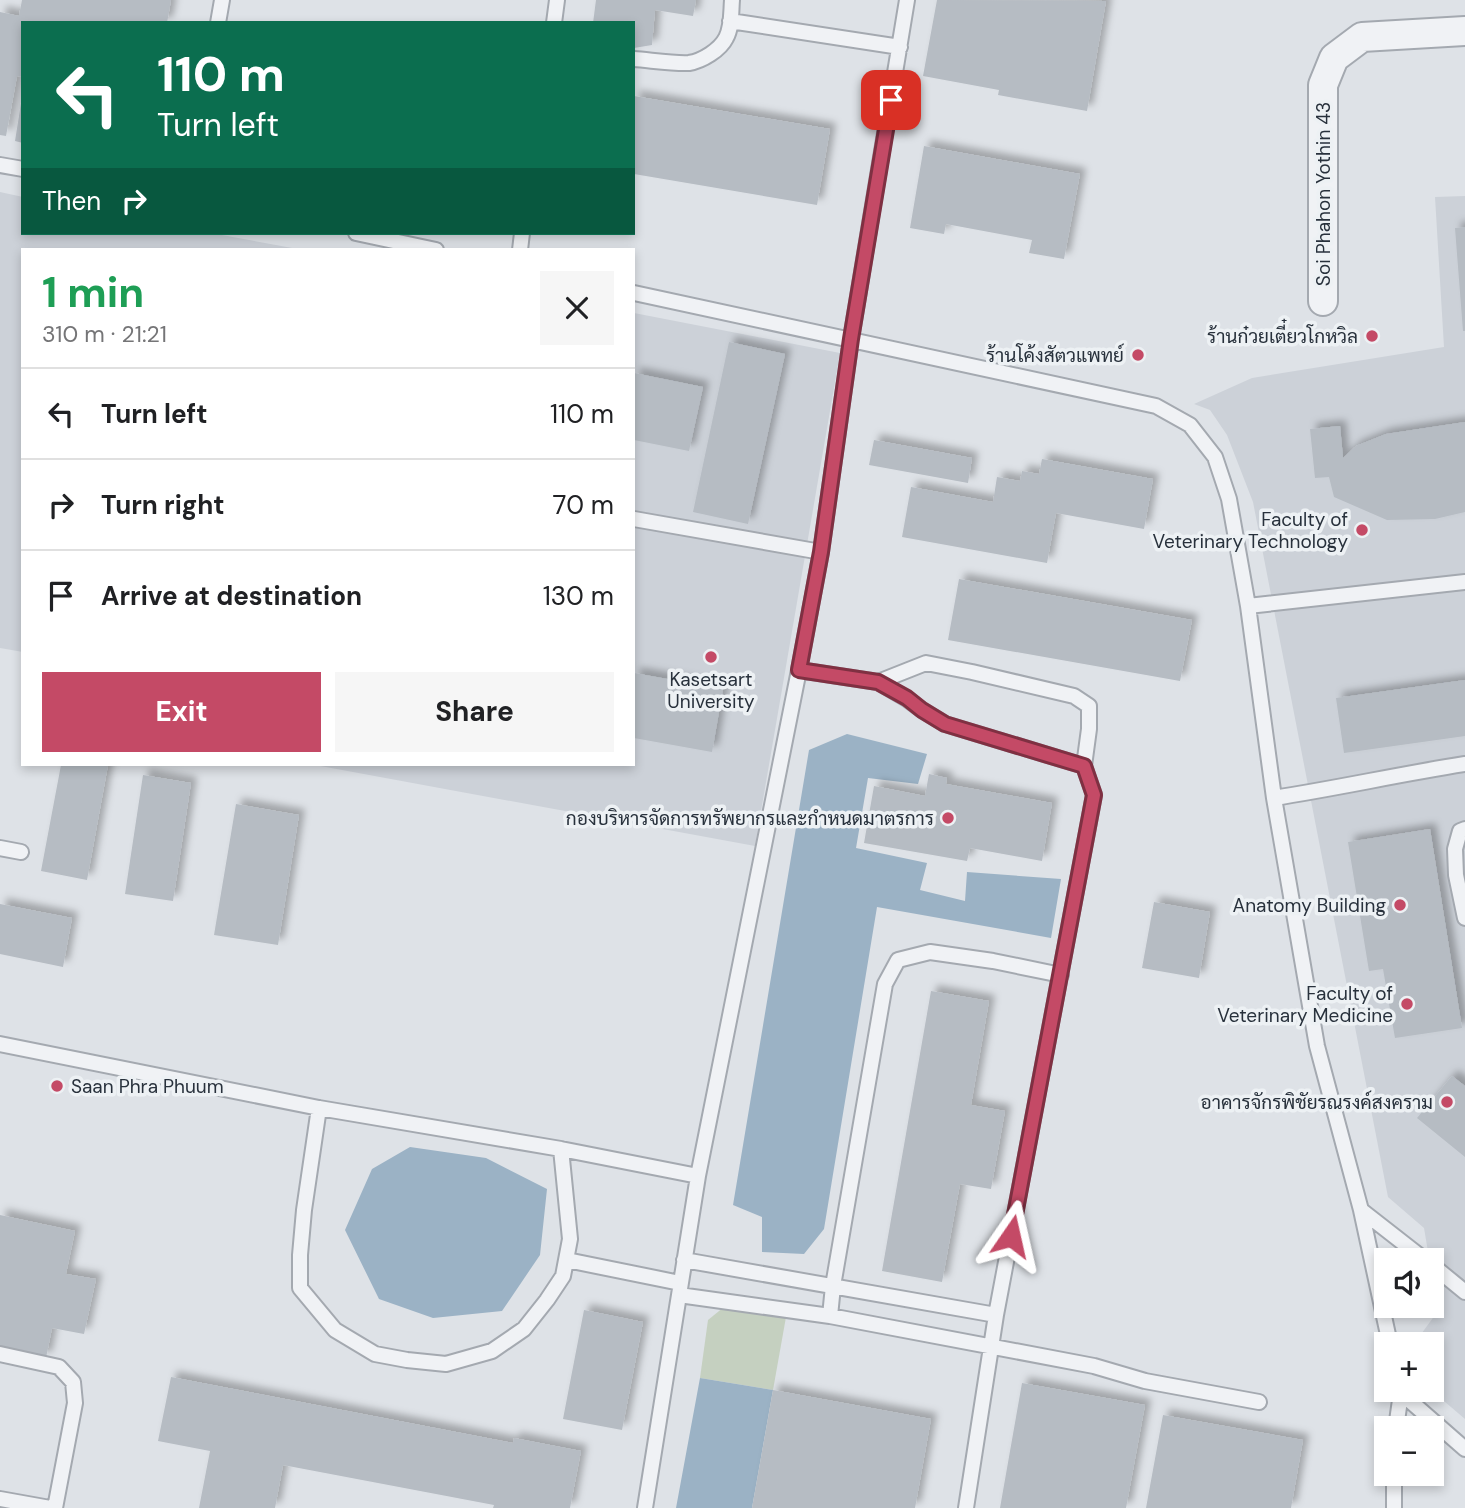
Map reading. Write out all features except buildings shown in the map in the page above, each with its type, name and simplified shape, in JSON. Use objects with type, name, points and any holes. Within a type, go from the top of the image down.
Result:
[{"type":"street","name":"Soi Phahon Yothin 43","points":[[1323,302],[1323,85],[1334,58],[1362,37],[1465,31]]},
{"type":"lane","points":[[218,21],[222,0]]},
{"type":"lane","points":[[554,21],[557,0]]},
{"type":"lane","points":[[635,59],[691,63],[709,54],[726,38],[732,0]]},
{"type":"lane","points":[[645,1508],[698,1176],[821,552],[851,339],[907,0]]},
{"type":"lane","points":[[730,21],[900,47]]},
{"type":"lane","points":[[0,165],[21,169]]},
{"type":"lane","points":[[365,235],[427,248]]},
{"type":"lane","points":[[635,293],[1156,406],[1190,425],[1215,457],[1228,499],[1248,606],[1274,798],[1317,1046],[1361,1210],[1387,1332]]},
{"type":"lane","points":[[635,519],[821,552]]},
{"type":"lane","points":[[1248,606],[1465,582]]},
{"type":"lane","points":[[878,682],[926,663],[1074,696],[1089,706],[1084,766],[1094,795],[996,1315],[966,1508]]},
{"type":"lane","points":[[799,670],[878,682],[945,724],[1084,766]]},
{"type":"lane","points":[[1274,798],[1465,764]]},
{"type":"lane","points":[[1465,829],[1460,831],[1455,849],[1456,875],[1465,918]]},
{"type":"lane","points":[[0,848],[20,852]]},
{"type":"lane","points":[[830,1316],[885,984],[898,960],[930,952],[1061,975]]},
{"type":"lane","points":[[0,1044],[319,1108],[561,1149],[698,1176]]},
{"type":"lane","points":[[319,1108],[303,1221],[300,1288],[335,1330],[375,1354],[407,1360],[446,1364],[492,1352],[524,1329],[547,1300],[563,1276],[570,1239],[561,1149]]},
{"type":"lane","points":[[1361,1210],[1410,1248]]},
{"type":"lane","points":[[567,1260],[679,1289],[1094,1366],[1145,1381],[1259,1402]]},
{"type":"lane","points":[[684,1261],[996,1315]]},
{"type":"lane","points":[[1444,1275],[1465,1292]]},
{"type":"lane","points":[[0,1354],[59,1367],[73,1382],[75,1403],[52,1508],[0,1499]]},
{"type":"lane","points":[[1413,1402],[1465,1449]]},
{"type":"lane","points":[[1394,1486],[1394,1508]]},
{"type":"shaded area","points":[[0,192],[21,197],[21,235],[222,235],[292,248],[21,248],[21,652],[0,648]]},
{"type":"shaded area","name":"Faculty of Veterinary Technology","points":[[1465,196],[1465,1419],[1444,1401],[1444,1332],[1423,1332],[1433,1318],[1444,1318],[1444,1248],[1427,1248],[1424,1228],[1388,1197],[1253,502],[1227,435],[1210,410],[1194,404],[1252,378],[1444,347],[1435,197]]},
{"type":"shaded area","name":"Kasetsart University","points":[[635,313],[840,353],[755,846],[320,766],[635,766]]},
{"type":"green space","points":[[724,1307],[786,1317],[773,1390],[700,1378],[708,1320]]},
{"type":"water","points":[[847,734],[927,754],[918,784],[868,778],[856,848],[927,863],[920,890],[965,901],[967,872],[1061,879],[1051,938],[877,907],[824,1229],[804,1254],[762,1252],[762,1217],[733,1205],[809,750]]},
{"type":"water","points":[[410,1147],[486,1158],[547,1189],[540,1255],[502,1311],[433,1318],[379,1299],[345,1230],[372,1169]]},
{"type":"water","points":[[700,1378],[773,1390],[752,1508],[676,1508]]},
{"type":"place","name":"ร้านก๋วยเตี๋ยวโกหวิล","points":[[1372,336]]},
{"type":"place","name":"ร้านโค้งสัตวแพทย์","points":[[1138,355]]},
{"type":"place","name":"Faculty of Veterinary Technology","points":[[1362,530]]},
{"type":"place","name":"Kasetsart University","points":[[711,657]]},
{"type":"place","name":"กองบริหารจัดการทรัพยากรและกำหนดมาตรการ","points":[[948,818]]},
{"type":"place","name":"Anatomy Building","points":[[1400,905]]},
{"type":"place","name":"Faculty of Veterinary Medicine","points":[[1407,1004]]},
{"type":"place","name":"Saan Phra Phuum","points":[[57,1086]]},
{"type":"place","name":"อาคารจักรพิชัยรณรงค์สงคราม","points":[[1447,1102]]},
{"type":"route","points":[[891,100],[851,339],[821,552],[799,670],[878,682],[945,724],[1084,766],[1094,795],[1011,1236]]}]
